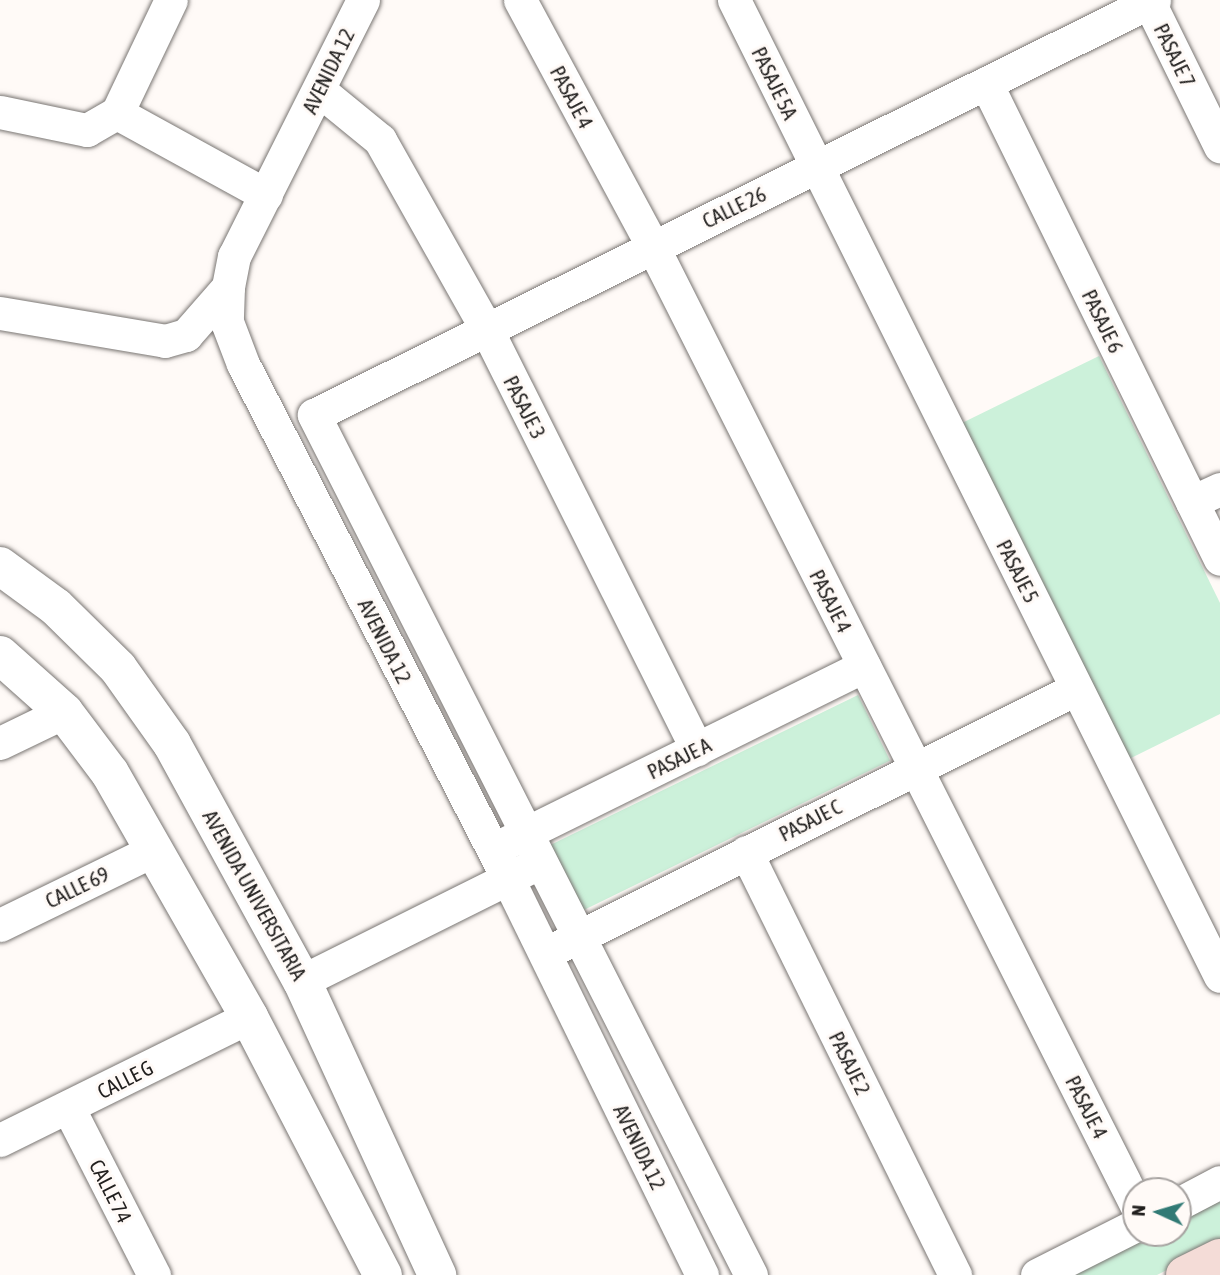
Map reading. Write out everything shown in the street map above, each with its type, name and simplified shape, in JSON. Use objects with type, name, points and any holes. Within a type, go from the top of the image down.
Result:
[{"type":"main road","points":[[1185,1275],[1220,1258]]},
{"type":"street","points":[[0,112],[87,130],[117,113],[171,0]]},
{"type":"street","name":"AVENIDA 12","points":[[363,0],[234,256],[228,287],[228,322],[243,364],[493,849],[702,1275]]},
{"type":"street","name":"PASAJE 4","points":[[520,0],[653,247],[1122,1177]]},
{"type":"street","name":"PASAJE 5A","points":[[734,0],[816,167]]},
{"type":"street","name":"CALLE 26","points":[[314,415],[1151,1]]},
{"type":"street","name":"PASAJE 7","points":[[1151,1],[1220,146]]},
{"type":"street","name":"PASAJE 6","points":[[986,83],[1206,495],[1220,559]]},
{"type":"street","name":"PASAJE 3","points":[[319,90],[380,140],[487,330],[696,749]]},
{"type":"street","points":[[117,113],[266,195]]},
{"type":"street","name":"PASAJE 5","points":[[816,167],[1220,976]]},
{"type":"street","points":[[0,313],[165,341],[186,335],[228,287]]},
{"type":"street","name":"AVENIDA 12","points":[[314,415],[751,1275]]},
{"type":"street","name":"AVENIDA UNIVERSITARIA","points":[[0,566],[56,607],[118,668],[172,744],[302,981],[437,1275]]},
{"type":"street","points":[[0,654],[64,712],[110,773],[249,1017],[383,1275]]},
{"type":"street","name":"PASAJE A","points":[[493,849],[864,666]]},
{"type":"street","name":"PASAJE C","points":[[545,954],[915,766],[1076,689]]},
{"type":"street","points":[[0,743],[64,712]]},
{"type":"street","name":"CALLE 69","points":[[0,925],[155,850]]},
{"type":"street","name":"PASAJE 2","points":[[746,852],[955,1275]]},
{"type":"street","points":[[302,981],[541,862]]},
{"type":"street","name":"CALLE G","points":[[0,1140],[249,1017]]},
{"type":"street","name":"CALLE 74","points":[[68,1107],[154,1275]]},
{"type":"street","points":[[1192,1196],[1220,1182]]},
{"type":"street","points":[[1037,1275],[1122,1232]]},
{"type":"green space","points":[[1099,356],[1220,603],[1220,714],[1127,760],[962,423]]},
{"type":"green space","points":[[858,695],[890,761],[574,915],[542,849]]},
{"type":"green space","points":[[1220,1199],[1220,1243],[1157,1275],[1066,1275],[1123,1247],[1192,1247],[1192,1212]]}]
